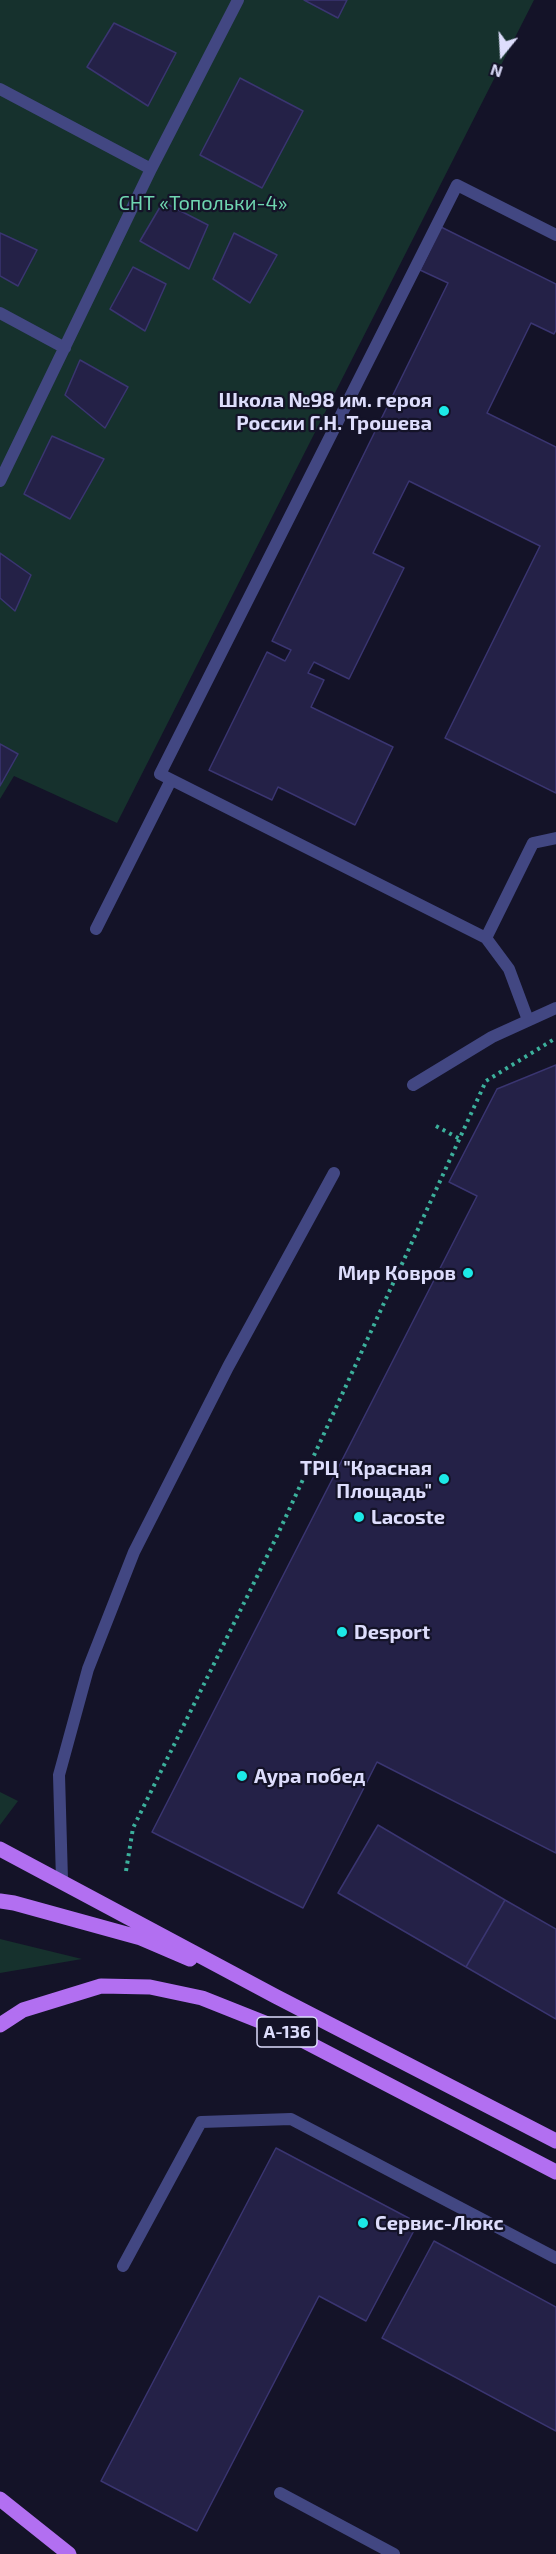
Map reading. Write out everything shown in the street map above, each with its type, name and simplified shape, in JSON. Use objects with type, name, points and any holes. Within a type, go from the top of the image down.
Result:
[{"type":"main road","name":"А-136","points":[[0,1849],[62,1880],[275,1996],[556,2141]]},
{"type":"main road","name":"А-136","points":[[0,1901],[141,1938],[275,1996]]},
{"type":"main road","name":"А-136","points":[[0,2025],[23,2010],[101,1986],[150,1987],[202,1998],[285,2031],[556,2172]]},
{"type":"main road","points":[[0,2499],[69,2554]]},
{"type":"street","points":[[0,481],[151,169],[238,0]]},
{"type":"street","points":[[0,88],[151,169]]},
{"type":"street","points":[[528,1020],[509,969],[486,938],[160,774],[457,185],[556,234]]},
{"type":"street","points":[[0,313],[65,348]]},
{"type":"street","points":[[96,929],[171,780]]},
{"type":"street","points":[[486,938],[533,843],[556,838]]},
{"type":"street","points":[[412,1084],[492,1037],[556,1008]]},
{"type":"street","points":[[62,1880],[59,1775],[92,1659],[134,1552],[228,1367],[334,1173]]},
{"type":"street","points":[[123,2266],[201,2122],[280,2120],[291,2120],[556,2258]]},
{"type":"street","points":[[280,2493],[394,2554]]},
{"type":"path","points":[[126,1871],[134,1828],[277,1536],[486,1081],[556,1038]]},
{"type":"path","points":[[436,1126],[460,1138]]},
{"type":"green space","name":"СНТ «Топольки-4»","points":[[0,0],[534,0],[117,823],[14,776],[0,799]]},
{"type":"green space","points":[[0,1792],[18,1801],[0,1825]]},
{"type":"green space","points":[[0,1939],[82,1959],[0,1973]]},
{"type":"building","points":[[304,0],[347,0],[338,18]]},
{"type":"building","points":[[114,23],[176,53],[148,106],[87,67]]},
{"type":"building","points":[[240,78],[303,111],[262,188],[200,155]]},
{"type":"building","points":[[163,202],[208,225],[189,269],[140,241]]},
{"type":"building","points":[[441,227],[556,284],[556,330],[554,334],[531,323],[487,413],[556,447],[556,793],[445,738],[540,546],[409,481],[373,553],[404,568],[349,679],[314,662],[308,673],[324,680],[311,707],[393,747],[355,825],[278,787],[272,800],[209,770],[267,652],[285,661],[291,650],[272,641],[448,283],[420,270]]},
{"type":"building","points":[[0,233],[37,250],[18,286],[0,276]]},
{"type":"building","points":[[234,233],[277,255],[250,303],[213,279]]},
{"type":"building","points":[[133,267],[166,284],[145,331],[110,309]]},
{"type":"building","points":[[80,360],[128,387],[105,428],[65,395]]},
{"type":"building","points":[[52,436],[104,459],[70,519],[24,494]]},
{"type":"building","points":[[0,553],[31,575],[15,611],[0,598]]},
{"type":"building","points":[[0,744],[18,754],[0,786]]},
{"type":"building","name":"ТРЦ \"Красная Площадь\"","points":[[556,1065],[556,1853],[377,1762],[303,1908],[152,1832],[477,1196],[449,1182],[497,1089]]},
{"type":"building","points":[[378,1825],[505,1900],[466,1967],[338,1893]]},
{"type":"building","points":[[505,1900],[556,1929],[556,2019],[466,1967]]},
{"type":"building","points":[[276,2148],[418,2223],[366,2321],[319,2296],[197,2531],[101,2481]]},
{"type":"building","points":[[434,2241],[556,2307],[556,2431],[382,2338]]},
{"type":"place","name":"Школа №98 им. героя России Г.Н. Трошева","points":[[444,411]]},
{"type":"place","name":"Мир Ковров","points":[[468,1273]]},
{"type":"place","name":"ТРЦ \"Красная Площадь\"","points":[[444,1479]]},
{"type":"place","name":"Lacoste","points":[[359,1517]]},
{"type":"place","name":"Desport","points":[[342,1632]]},
{"type":"place","name":"Аура побед","points":[[242,1776]]},
{"type":"place","name":"Сервис-Люкс","points":[[363,2223]]}]
